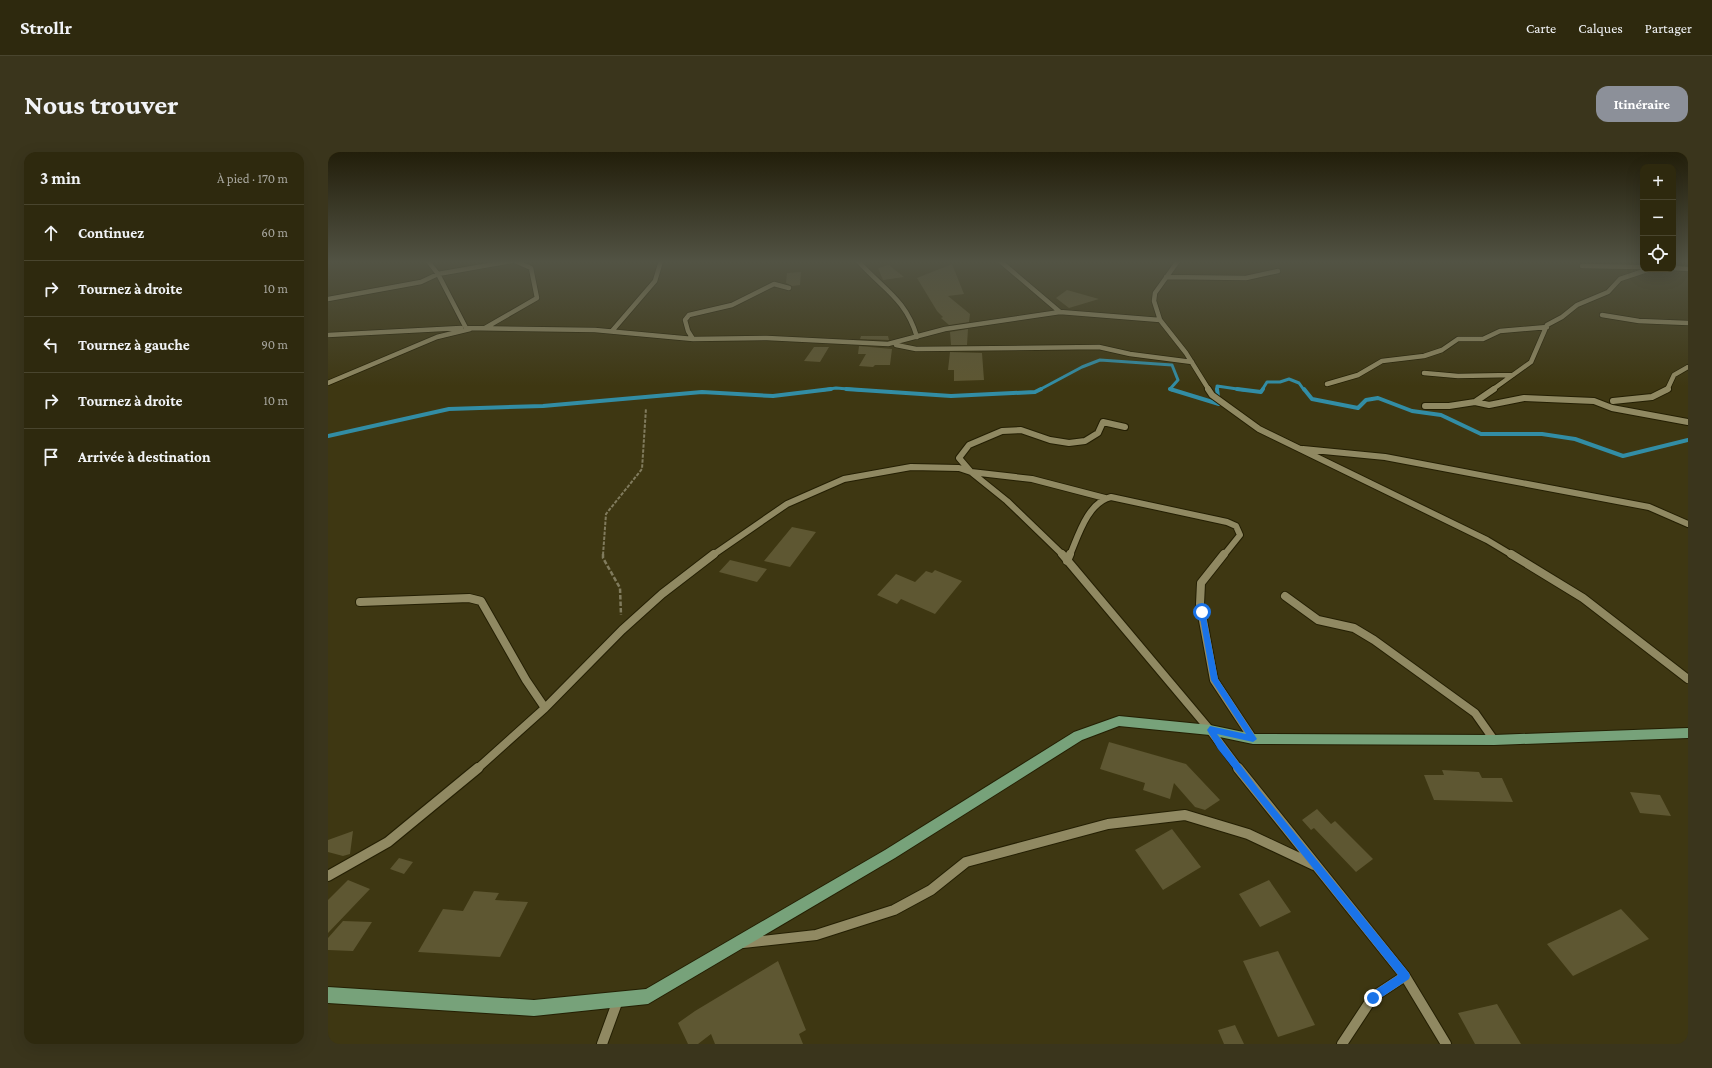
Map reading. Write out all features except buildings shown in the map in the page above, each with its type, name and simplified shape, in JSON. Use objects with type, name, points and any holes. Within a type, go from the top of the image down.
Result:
[{"type":"main road","points":[[328,995],[534,1008],[648,996],[890,854],[1078,736],[1119,721],[1210,730],[1253,739],[1494,740],[1688,733]]},
{"type":"street","points":[[453,303],[466,328]]},
{"type":"street","points":[[485,328],[529,303]]},
{"type":"street","points":[[612,331],[636,303]]},
{"type":"street","points":[[693,339],[688,331],[685,320],[689,315],[737,303]]},
{"type":"street","points":[[900,303],[912,320],[917,337]]},
{"type":"street","points":[[1049,303],[1060,312]]},
{"type":"street","points":[[1155,303],[1160,320],[1192,362],[1212,395],[1259,429],[1486,540],[1583,598],[1688,679]]},
{"type":"street","points":[[1475,402],[1531,362],[1546,328],[1577,305],[1583,303]]},
{"type":"street","points":[[894,344],[945,330],[1060,312],[1160,320]]},
{"type":"street","points":[[1602,315],[1639,321],[1688,323]]},
{"type":"street","points":[[328,335],[466,328],[612,331],[693,339],[767,338],[894,344],[916,349],[1030,349],[1054,347],[1099,347],[1130,354],[1192,362]]},
{"type":"street","points":[[328,383],[437,337],[474,328]]},
{"type":"street","points":[[1327,384],[1358,375],[1382,361],[1424,356],[1442,350],[1458,339],[1483,339],[1500,331],[1546,328]]},
{"type":"street","points":[[1613,401],[1641,399],[1663,393],[1672,384],[1674,375],[1688,367]]},
{"type":"street","points":[[1424,373],[1458,376],[1514,375]]},
{"type":"street","points":[[1425,406],[1449,406],[1475,402],[1489,405],[1524,398],[1594,401],[1612,408],[1688,422]]},
{"type":"street","points":[[1125,427],[1103,422],[1098,433],[1085,441],[1069,443],[1050,440],[1021,430],[1002,431],[969,445],[959,458],[971,472],[1007,501],[1057,548],[1184,701],[1210,730],[1316,866],[1405,976],[1446,1044]]},
{"type":"street","points":[[1299,449],[1385,458],[1649,507],[1688,524]]},
{"type":"street","points":[[328,876],[388,842],[476,770],[545,708],[622,630],[662,594],[737,537],[787,504],[844,479],[910,467],[959,468],[971,472],[1032,479],[1105,498]]},
{"type":"street","points":[[1067,561],[1084,526],[1100,501],[1105,498],[1111,497],[1160,506],[1227,522],[1236,526],[1240,535],[1201,583],[1200,604],[1214,680],[1253,739]]},
{"type":"street","points":[[1285,596],[1318,620],[1354,628],[1374,640],[1475,713],[1494,740]]},
{"type":"street","points":[[360,602],[469,598],[481,601],[526,680],[545,708]]},
{"type":"street","points":[[737,944],[816,935],[894,910],[931,890],[966,862],[1108,824],[1185,814],[1248,834],[1316,866]]},
{"type":"street","points":[[1342,1044],[1373,998],[1405,976]]},
{"type":"street","points":[[602,1044],[618,1000]]},
{"type":"path","points":[[622,630],[620,588],[603,558],[606,514],[642,469],[646,408]]},
{"type":"waterway","points":[[1039,390],[1082,367],[1100,360],[1172,365],[1178,380],[1170,389]]},
{"type":"waterway","points":[[1262,390],[1267,382],[1280,382],[1289,379],[1299,383],[1304,390]]},
{"type":"waterway","points":[[1217,389],[1217,386],[1239,389]]},
{"type":"waterway","points":[[824,390],[836,388],[856,390]]},
{"type":"waterway","points":[[824,390],[831,389]]},
{"type":"waterway","points":[[846,389],[856,390]]},
{"type":"waterway","points":[[1170,389],[1219,404],[1217,389]]},
{"type":"waterway","points":[[1239,389],[1261,392],[1263,389]]},
{"type":"waterway","points":[[1239,389],[1244,390]]},
{"type":"waterway","points":[[1304,389],[1312,399],[1358,408],[1366,400],[1378,398],[1412,411],[1441,415],[1481,434],[1542,434],[1575,439],[1623,456],[1688,440]]},
{"type":"waterway","points":[[328,436],[449,409],[543,406],[702,392],[773,396],[824,390]]},
{"type":"waterway","points":[[856,390],[951,396],[1035,392],[1039,390]]},
{"type":"waterway","points":[[856,390],[860,390]]},
{"type":"route","points":[[1202,612],[1214,680],[1253,739],[1210,730],[1255,790],[1405,976],[1373,998]]}]
